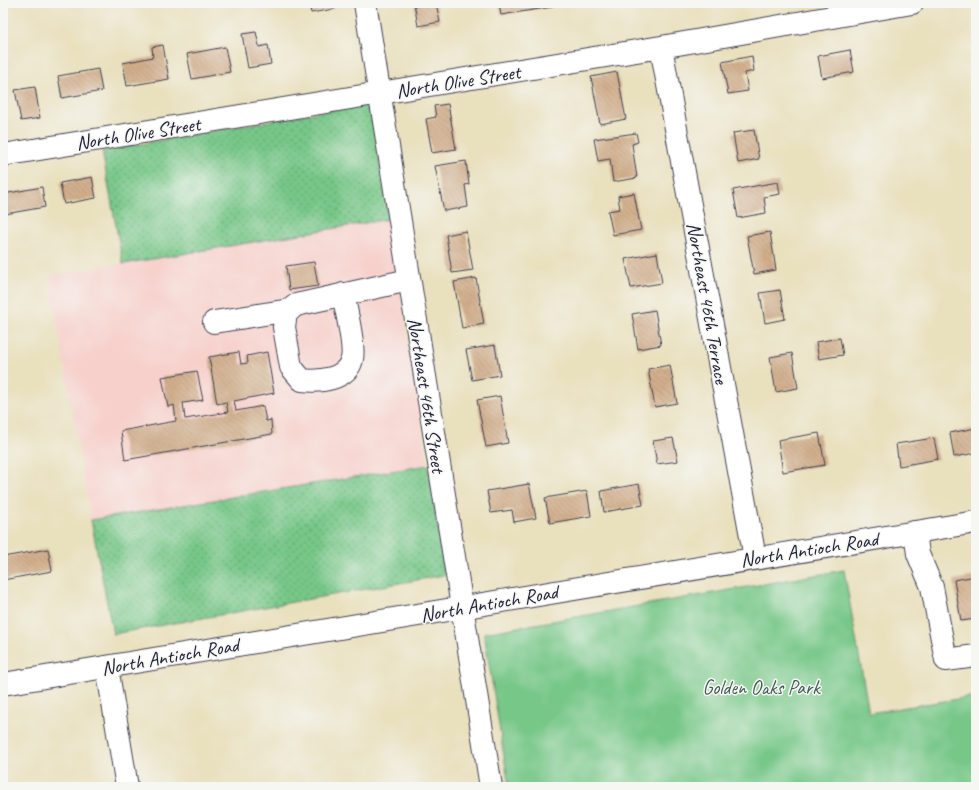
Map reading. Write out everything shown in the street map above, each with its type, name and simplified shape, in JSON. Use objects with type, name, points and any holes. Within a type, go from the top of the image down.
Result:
[{"type":"street","name":"Northeast 46th Street","points":[[365,3],[491,787]]},
{"type":"street","name":"North Olive Street","points":[[3,155],[661,47],[912,3]]},
{"type":"street","name":"Northeast 46th Terrace","points":[[661,47],[755,558]]},
{"type":"street","points":[[343,294],[353,349],[349,367],[337,376],[315,381],[302,380],[291,367],[284,327],[286,313],[296,305],[343,294],[409,280]]},
{"type":"street","points":[[214,322],[290,310]]},
{"type":"street","name":"North Antioch Road","points":[[3,684],[976,522]]},
{"type":"street","points":[[915,532],[918,554],[932,587],[946,660],[976,656]]},
{"type":"street","points":[[107,667],[127,787]]},
{"type":"shaded area","points":[[389,219],[428,465],[91,520],[49,276]]},
{"type":"green space","points":[[370,103],[389,219],[123,264],[102,151]]},
{"type":"green space","points":[[428,465],[445,575],[113,634],[91,520]]},
{"type":"green space","name":"Golden Oaks Park","points":[[844,570],[869,713],[976,696],[976,787],[509,787],[484,633]]},
{"type":"building","points":[[309,3],[333,3],[334,9],[311,13]]},
{"type":"building","points":[[414,3],[436,3],[440,22],[418,26]]},
{"type":"building","points":[[499,3],[551,3],[552,7],[501,15]]},
{"type":"building","points":[[256,32],[259,47],[268,45],[271,64],[248,68],[242,34]]},
{"type":"building","points":[[163,45],[169,79],[127,86],[123,63],[153,57],[152,47]]},
{"type":"building","points":[[225,47],[230,72],[192,79],[187,54]]},
{"type":"building","points":[[850,50],[854,72],[822,78],[818,56]]},
{"type":"building","points":[[752,56],[754,71],[745,73],[748,91],[728,94],[722,62]]},
{"type":"building","points":[[98,69],[102,91],[62,98],[58,76]]},
{"type":"building","points":[[617,72],[626,119],[600,124],[591,77]]},
{"type":"building","points":[[35,87],[40,118],[21,121],[15,90]]},
{"type":"building","points":[[448,104],[456,149],[432,153],[426,119],[436,117],[434,106]]},
{"type":"building","points":[[754,130],[759,159],[738,163],[733,133]]},
{"type":"building","points":[[636,133],[638,142],[632,144],[637,178],[613,182],[610,159],[598,161],[594,139]]},
{"type":"building","points":[[466,161],[469,184],[465,185],[468,207],[444,211],[435,166]]},
{"type":"building","points":[[92,177],[96,198],[64,204],[60,183]]},
{"type":"building","points":[[778,182],[780,194],[764,197],[766,213],[738,218],[733,190]]},
{"type":"building","points":[[42,187],[45,207],[5,214],[3,194]]},
{"type":"building","points":[[634,193],[641,230],[613,235],[608,211],[620,209],[618,196]]},
{"type":"building","points":[[466,231],[473,270],[452,273],[446,235]]},
{"type":"building","points":[[770,232],[776,270],[754,274],[747,236]]},
{"type":"building","points":[[657,253],[662,283],[631,288],[625,259]]},
{"type":"building","points":[[314,262],[318,286],[289,290],[286,266]]},
{"type":"building","points":[[476,278],[484,324],[462,328],[454,282]]},
{"type":"building","points":[[780,290],[785,319],[765,323],[760,293]]},
{"type":"building","points":[[655,310],[661,345],[638,349],[632,314]]},
{"type":"building","points":[[840,338],[843,355],[819,359],[816,342]]},
{"type":"building","points":[[495,345],[500,375],[472,380],[466,350]]},
{"type":"building","points":[[239,352],[241,364],[248,363],[247,356],[267,352],[274,393],[234,401],[236,411],[263,406],[266,421],[271,420],[272,434],[125,460],[121,431],[176,421],[174,405],[168,407],[162,377],[197,371],[203,400],[183,403],[185,419],[228,412],[226,402],[217,404],[209,357]]},
{"type":"building","points":[[792,353],[798,388],[776,392],[770,357]]},
{"type":"building","points":[[670,365],[677,403],[655,407],[648,369]]},
{"type":"building","points":[[500,396],[508,443],[486,447],[477,400]]},
{"type":"building","points":[[976,428],[976,453],[954,457],[950,433]]},
{"type":"building","points":[[819,433],[825,465],[783,472],[778,440]]},
{"type":"building","points":[[673,438],[678,461],[657,464],[653,441]]},
{"type":"building","points":[[934,438],[938,459],[899,466],[896,444]]},
{"type":"building","points":[[529,484],[536,518],[514,522],[512,510],[491,513],[487,491]]},
{"type":"building","points":[[639,484],[643,505],[604,512],[601,491]]},
{"type":"building","points":[[587,491],[591,516],[550,523],[545,498]]},
{"type":"building","points":[[48,549],[52,571],[3,580],[3,557]]},
{"type":"building","points":[[976,576],[976,619],[961,621],[954,580]]}]
